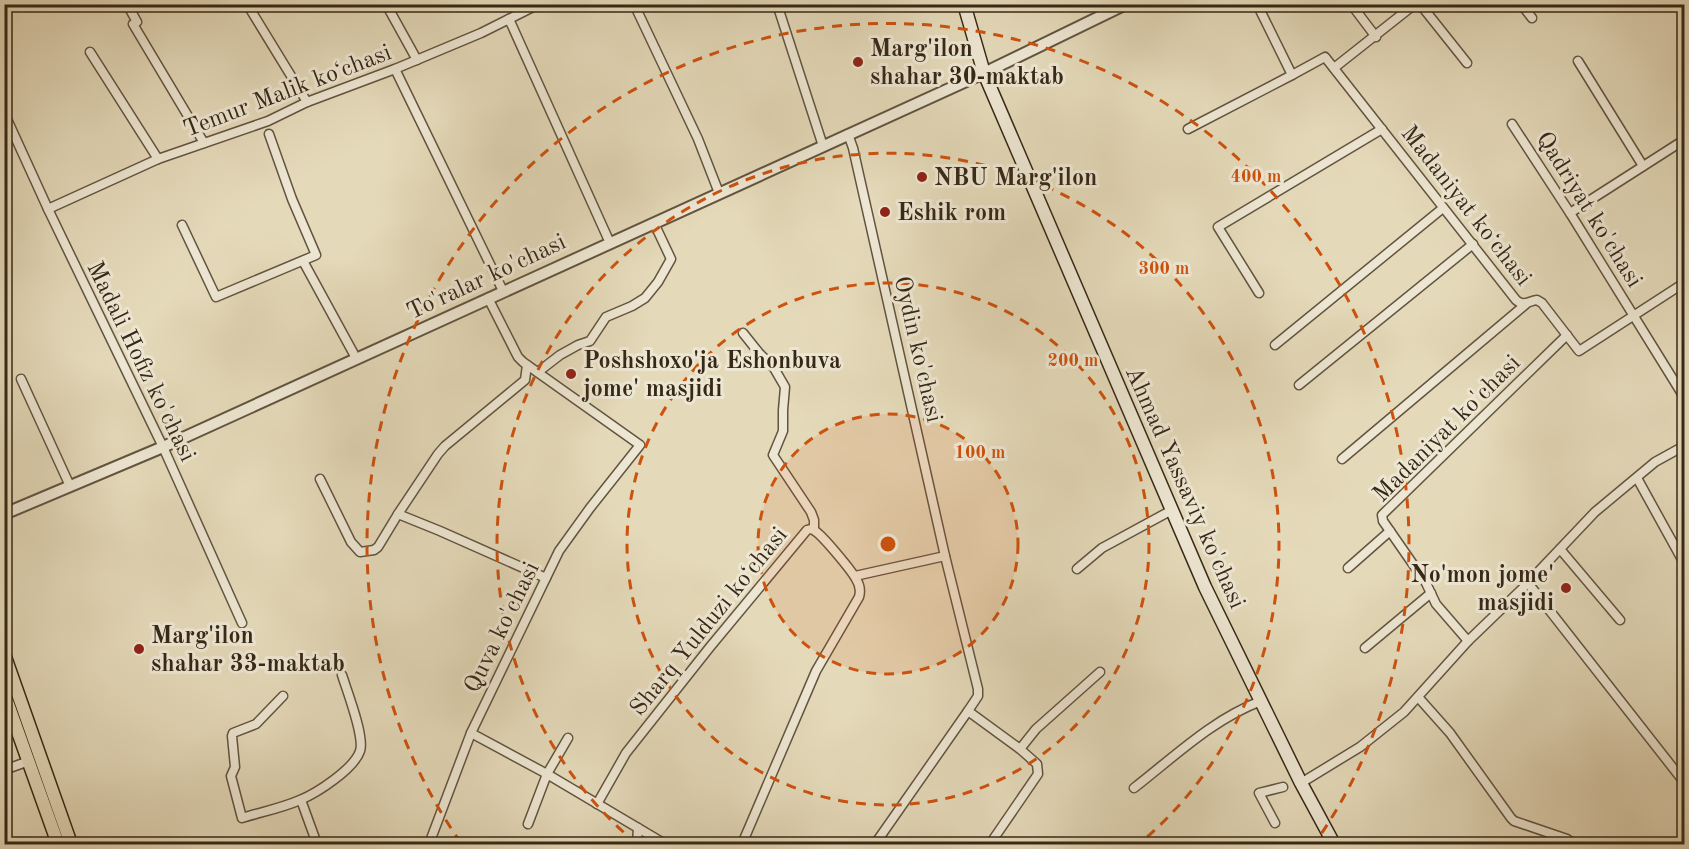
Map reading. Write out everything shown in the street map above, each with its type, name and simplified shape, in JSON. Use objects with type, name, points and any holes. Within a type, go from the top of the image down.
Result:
[{"type":"main road","name":"Ahmad Yassaviy ko'chasi","points":[[964,4],[984,72],[1205,588],[1301,783],[1334,844]]},
{"type":"main road","points":[[4,654],[71,844]]},
{"type":"main road","points":[[4,693],[8,713],[29,761],[58,844]]},
{"type":"street","points":[[127,4],[137,22],[133,24],[204,143]]},
{"type":"street","points":[[247,4],[307,102]]},
{"type":"street","points":[[386,4],[417,60]]},
{"type":"street","name":"Temur Malik koʻchasi","points":[[48,210],[158,159],[268,121],[307,102],[481,33],[539,4]]},
{"type":"street","points":[[634,4],[698,139],[719,193]]},
{"type":"street","points":[[777,4],[823,146]]},
{"type":"street","name":"To'ralar ko'chasi","points":[[4,514],[163,447],[984,72],[1126,4]]},
{"type":"street","points":[[1257,4],[1292,75]]},
{"type":"street","points":[[1351,4],[1376,37]]},
{"type":"street","points":[[1521,4],[1532,18]]},
{"type":"street","points":[[1188,129],[1325,57],[1334,68],[1414,5],[1467,63]]},
{"type":"street","points":[[509,19],[610,243]]},
{"type":"street","points":[[90,52],[158,159]]},
{"type":"street","points":[[1578,61],[1643,166]]},
{"type":"street","name":"Madaniyat koʻchasi","points":[[1334,68],[1516,300],[1526,304],[1537,300],[1542,303],[1579,351],[1684,283]]},
{"type":"street","points":[[395,69],[503,291]]},
{"type":"street","name":"Madali Hofiz ko'chasi","points":[[6,117],[48,210],[163,447],[242,623]]},
{"type":"street","name":"Qadriyat ko'chasi","points":[[1512,124],[1684,397]]},
{"type":"street","points":[[1259,293],[1218,227],[1382,129]]},
{"type":"street","points":[[182,225],[216,297],[316,255],[292,199],[269,134]]},
{"type":"street","name":"Oydin ko'chasi","points":[[848,134],[978,689],[978,696],[875,844]]},
{"type":"street","points":[[1570,213],[1684,140]]},
{"type":"street","points":[[1275,345],[1443,207]]},
{"type":"street","points":[[488,298],[518,357],[538,372],[560,355],[590,341],[606,317],[645,298],[658,282],[671,259],[654,223]]},
{"type":"street","points":[[1299,385],[1473,244]]},
{"type":"street","points":[[303,261],[356,358]]},
{"type":"street","points":[[1342,459],[1526,304]]},
{"type":"street","points":[[743,333],[774,368],[785,387],[783,431],[773,455],[811,512],[814,530]]},
{"type":"street","name":"Madaniyat ko'chasi","points":[[1468,641],[1436,604],[1383,521],[1382,515],[1567,335]]},
{"type":"street","points":[[320,479],[351,542],[360,552],[374,550],[438,454],[525,380],[527,365]]},
{"type":"street","name":"Quva ko'chasi","points":[[429,844],[471,733],[559,551],[640,445],[564,393],[538,372]]},
{"type":"street","points":[[21,379],[70,486]]},
{"type":"street","points":[[1301,783],[1360,747],[1404,712],[1468,641],[1528,583],[1595,512],[1655,462],[1684,446]]},
{"type":"street","points":[[1637,478],[1684,563]]},
{"type":"street","points":[[1077,569],[1102,548],[1172,510]]},
{"type":"street","points":[[398,514],[546,578]]},
{"type":"street","name":"Sharq Yulduzi koʻchasi","points":[[597,804],[626,753],[807,530],[814,530],[855,576]]},
{"type":"street","points":[[1348,568],[1390,531]]},
{"type":"street","points":[[1560,549],[1620,620]]},
{"type":"street","points":[[742,844],[816,671],[859,597],[861,589],[855,576],[945,556]]},
{"type":"street","points":[[1528,583],[1684,782]]},
{"type":"street","points":[[1365,648],[1431,593]]},
{"type":"street","points":[[1020,749],[1036,729],[1100,672]]},
{"type":"street","points":[[283,696],[256,724],[233,733],[235,767],[231,776],[242,818],[301,800],[350,767],[361,750],[357,720],[342,675]]},
{"type":"street","points":[[1418,697],[1450,733],[1514,821],[1567,838],[1574,844]]},
{"type":"street","points":[[1134,788],[1202,735],[1243,708],[1261,701]]},
{"type":"street","points":[[968,711],[1037,764],[1038,774],[990,844]]},
{"type":"street","points":[[471,733],[547,774],[665,844]]},
{"type":"street","points":[[528,824],[547,774],[568,738]]},
{"type":"street","points":[[4,770],[29,761]]},
{"type":"street","points":[[1275,823],[1259,793],[1283,787]]},
{"type":"street","points":[[301,800],[318,844]]},
{"type":"street","points":[[637,844],[638,828]]},
{"type":"place","name":"Marg'ilon shahar 30-maktab","points":[[858,62]]},
{"type":"place","name":"NBU Marg'ilon","points":[[922,177]]},
{"type":"place","name":"Eshik rom","points":[[885,212]]},
{"type":"place","name":"Poshshoxo'ja Eshonbuva jome' masjidi","points":[[571,374]]},
{"type":"place","name":"No'mon jome' masjidi","points":[[1566,588]]},
{"type":"place","name":"Marg'ilon shahar 33-maktab","points":[[139,649]]}]
